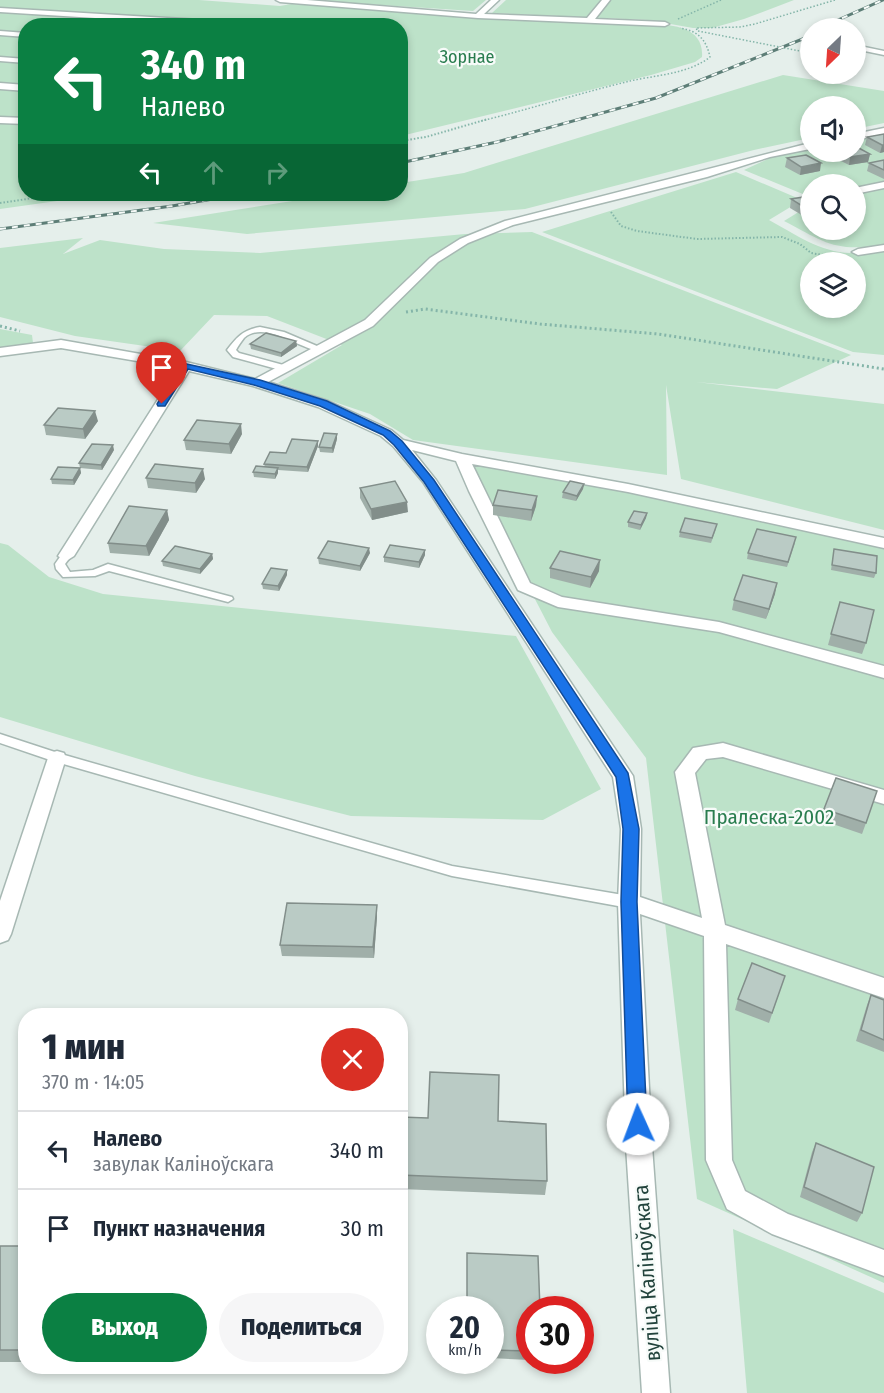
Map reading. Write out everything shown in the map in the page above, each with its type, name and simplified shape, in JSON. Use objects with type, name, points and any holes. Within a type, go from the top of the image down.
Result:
[{"type":"street","points":[[280,0],[478,16],[665,24]]},
{"type":"street","points":[[396,8],[407,0]]},
{"type":"street","points":[[478,16],[495,0]]},
{"type":"street","points":[[588,22],[606,0]]},
{"type":"street","points":[[0,10],[134,18]]},
{"type":"street","points":[[0,33],[18,34]]},
{"type":"street","points":[[0,59],[18,60]]},
{"type":"street","points":[[0,86],[18,87]]},
{"type":"street","points":[[0,120],[18,121]]},
{"type":"street","points":[[866,135],[884,131]]},
{"type":"street","points":[[257,382],[369,323],[434,260],[464,241],[509,223],[704,175],[768,155],[800,148]]},
{"type":"street","points":[[866,189],[884,185]]},
{"type":"street","points":[[858,252],[884,248]]},
{"type":"street","name":"вуліца Каліноўскага","points":[[0,352],[61,344],[186,366],[257,382],[323,404],[386,433],[398,443],[429,480],[623,776],[631,829],[629,902],[639,1146],[656,1393]]},
{"type":"street","points":[[66,556],[186,366]]},
{"type":"street","points":[[398,443],[462,458],[628,488],[884,543]]},
{"type":"street","points":[[462,458],[524,586],[558,602],[719,627],[884,672]]},
{"type":"street","points":[[884,797],[723,750],[700,753],[685,772],[714,930],[719,1160],[736,1200],[781,1225],[884,1263]]},
{"type":"street","points":[[0,934],[57,758]]},
{"type":"street","points":[[629,902],[884,988]]},
{"type":"lane","points":[[866,49],[884,53]]},
{"type":"lane","points":[[284,368],[236,355],[231,350],[243,334],[257,329],[276,332],[320,349]]},
{"type":"lane","points":[[66,556],[60,564],[61,569],[67,575],[95,573],[108,567],[228,599]]},
{"type":"lane","points":[[0,738],[57,758],[452,871],[629,902]]},
{"type":"path","points":[[665,24],[721,0]]},
{"type":"path","points":[[697,31],[696,28],[740,27],[755,24],[835,0]]},
{"type":"path","points":[[665,24],[800,51]]},
{"type":"path","points":[[408,140],[426,137],[498,115],[543,106],[701,64],[710,57],[708,43],[697,31]]},
{"type":"path","points":[[0,203],[18,200]]},
{"type":"path","points":[[600,201],[607,205],[621,226],[637,231],[697,239],[782,237],[813,252]]},
{"type":"path","points":[[369,323],[395,314],[425,309],[540,324],[658,334],[884,369]]},
{"type":"green space","name":"Зорнае","points":[[0,0],[199,0],[280,6],[291,4],[349,7],[623,25],[660,25],[685,29],[694,35],[700,44],[702,57],[695,62],[651,75],[408,134],[408,18],[18,18],[18,201],[57,201],[0,209]]},
{"type":"green space","points":[[304,0],[486,0],[473,11]]},
{"type":"green space","points":[[506,0],[794,0],[744,19],[712,28],[693,28],[648,20],[492,13]]},
{"type":"green space","points":[[783,75],[800,78],[800,84],[840,84],[884,91],[884,123],[866,127],[866,96],[800,96],[800,140],[525,209],[247,234],[153,223],[293,201],[408,201],[408,182],[464,173]]},
{"type":"green space","points":[[884,133],[884,245],[853,247],[821,240],[866,240],[866,174],[800,174],[800,193],[744,170],[772,157],[800,151],[800,162],[866,162],[866,137]]},
{"type":"green space","points":[[736,172],[800,199],[769,220],[800,240],[843,252],[800,252],[800,318],[866,318],[866,253],[884,251],[884,355],[853,352],[542,232]]},
{"type":"green space","points":[[800,211],[800,230],[784,221]]},
{"type":"green space","points":[[532,232],[851,355],[777,389],[696,382],[884,404],[884,530],[681,479],[666,385],[667,475],[413,440],[370,414],[278,383],[342,345],[267,316],[214,315],[180,351],[75,336],[0,317],[0,248],[83,238],[63,254],[100,240],[164,249],[260,253],[465,234]]},
{"type":"green space","points":[[0,329],[32,335],[33,343],[0,348]]},
{"type":"green space","name":"Пралеска-2002","points":[[462,458],[884,544],[884,1283],[697,1199],[646,758],[552,632]]},
{"type":"green space","points":[[0,543],[8,545],[49,577],[103,594],[516,636],[601,789],[543,820],[351,816],[195,776],[0,717]]},
{"type":"green space","points":[[733,1229],[884,1293],[884,1393],[747,1393]]},
{"type":"building","points":[[884,134],[884,145],[867,137]]},
{"type":"building","points":[[800,156],[800,162],[821,163],[801,167],[787,158]]},
{"type":"building","points":[[884,160],[884,170],[869,163]]},
{"type":"building","points":[[800,198],[800,205],[791,199]]},
{"type":"building","points":[[266,333],[296,341],[281,353],[250,344]]},
{"type":"building","points":[[58,408],[95,411],[83,429],[44,425]]},
{"type":"building","points":[[197,420],[241,424],[229,444],[184,440]]},
{"type":"building","points":[[324,433],[337,434],[332,448],[319,447]]},
{"type":"building","points":[[292,439],[318,441],[307,467],[264,464],[270,452],[286,453]]},
{"type":"building","points":[[92,444],[113,445],[101,465],[79,463]]},
{"type":"building","points":[[155,464],[203,469],[195,483],[146,478]]},
{"type":"building","points":[[256,466],[278,468],[275,474],[253,472]]},
{"type":"building","points":[[58,467],[80,468],[73,480],[51,479]]},
{"type":"building","points":[[395,481],[407,502],[371,509],[360,488]]},
{"type":"building","points":[[570,481],[584,484],[577,496],[563,492]]},
{"type":"building","points":[[498,490],[537,496],[532,510],[493,505]]},
{"type":"building","points":[[129,506],[167,510],[146,546],[108,543]]},
{"type":"building","points":[[634,511],[647,513],[641,525],[628,522]]},
{"type":"building","points":[[685,518],[717,524],[712,538],[680,532]]},
{"type":"building","points":[[757,529],[796,537],[788,562],[748,553]]},
{"type":"building","points":[[328,541],[369,548],[360,566],[318,558]]},
{"type":"building","points":[[390,545],[425,550],[419,562],[384,557]]},
{"type":"building","points":[[175,546],[212,554],[200,569],[162,561]]},
{"type":"building","points":[[834,549],[877,556],[876,573],[832,565]]},
{"type":"building","points":[[560,551],[600,560],[591,577],[550,568]]},
{"type":"building","points":[[271,568],[287,570],[278,586],[262,584]]},
{"type":"building","points":[[743,575],[777,583],[769,609],[734,600]]},
{"type":"building","points":[[840,602],[874,610],[866,643],[831,634]]},
{"type":"building","points":[[836,778],[877,791],[866,823],[824,809]]},
{"type":"building","points":[[287,903],[377,905],[373,947],[280,945]]},
{"type":"building","points":[[752,963],[785,976],[772,1013],[738,999]]},
{"type":"building","points":[[871,995],[884,1000],[884,1040],[861,1030]]},
{"type":"building","points":[[430,1072],[499,1075],[498,1121],[546,1124],[547,1181],[408,1175],[408,1117],[428,1118]]},
{"type":"building","points":[[816,1143],[874,1167],[862,1213],[804,1187]]},
{"type":"building","points":[[0,1246],[18,1246],[18,1350],[0,1350]]},
{"type":"building","points":[[467,1253],[538,1256],[539,1296],[516,1296],[516,1351],[504,1350],[504,1296],[467,1296]]},
{"type":"railway","points":[[842,18],[883,0]]},
{"type":"railway","points":[[408,161],[497,142],[656,98],[800,40]]},
{"type":"railway","points":[[0,229],[201,201]]},
{"type":"route","points":[[162,404],[186,366],[257,382],[323,404],[386,433],[398,443],[429,480],[495,579],[623,776],[631,829],[629,902],[638,1124]]}]
